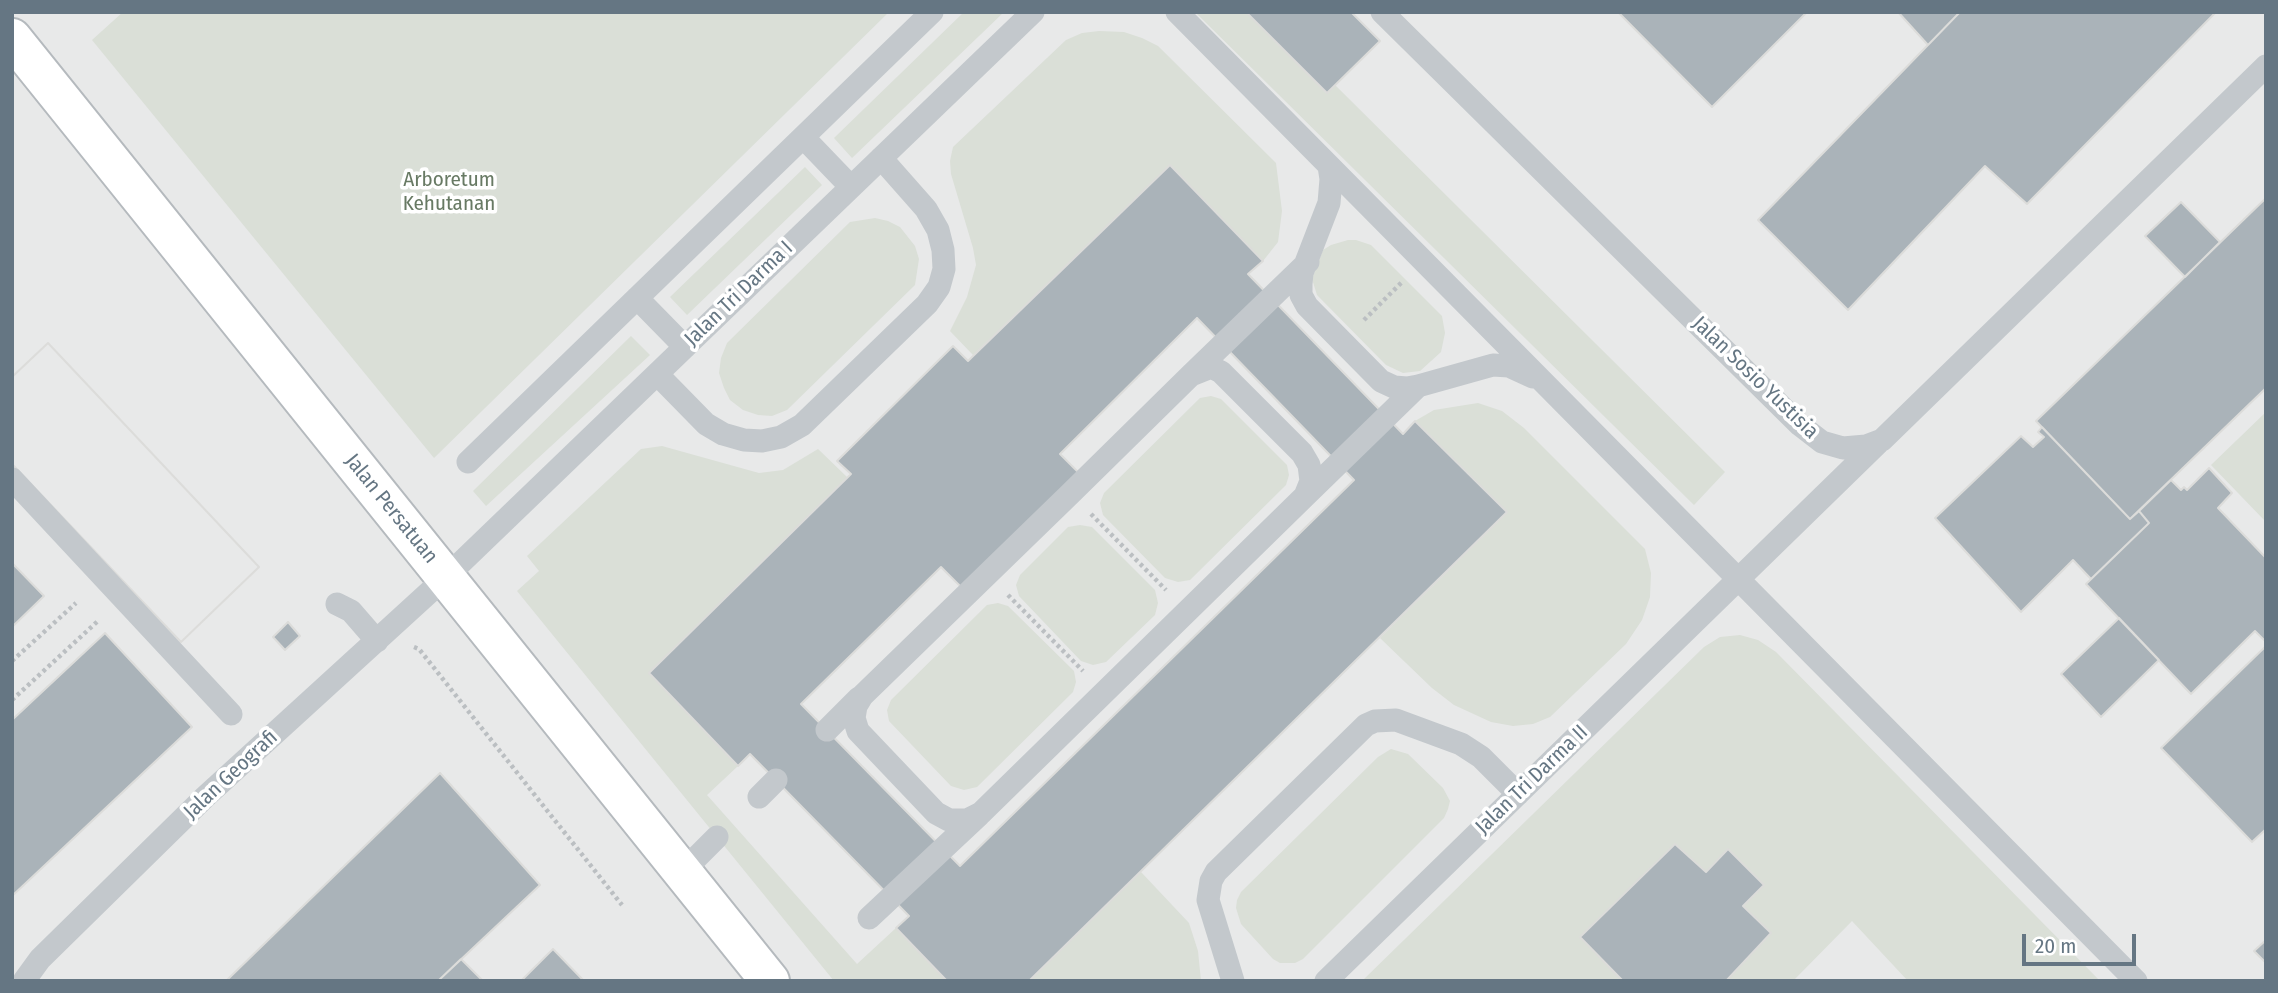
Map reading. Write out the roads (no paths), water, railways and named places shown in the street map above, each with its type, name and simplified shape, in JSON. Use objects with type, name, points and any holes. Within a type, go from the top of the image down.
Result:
[{"type":"main road","name":"Jalan Persatuan","points":[[12,38],[770,981]]},
{"type":"lane","points":[[468,462],[932,12]]},
{"type":"lane","name":"Jalan Tri Darma I","points":[[446,577],[1033,12]]},
{"type":"lane","points":[[1177,12],[2136,981]]},
{"type":"lane","name":"Jalan Sosio Yustisia","points":[[1382,12],[1812,436],[1833,447],[1843,448],[1866,446],[1882,440]]},
{"type":"lane","points":[[1882,440],[2266,66]]},
{"type":"lane","points":[[803,136],[851,187]]},
{"type":"lane","points":[[657,374],[706,424],[723,434],[744,440],[781,438],[802,425],[927,304],[939,287],[944,269],[938,230],[926,209],[881,158]]},
{"type":"lane","points":[[1329,166],[1329,203],[1302,273],[1301,295],[1307,306],[1342,342],[1381,381],[1394,387],[1418,386],[1493,365],[1517,368],[1545,384]]},
{"type":"lane","points":[[827,730],[1308,262]]},
{"type":"lane","points":[[637,298],[685,347]]},
{"type":"lane","points":[[1191,375],[1211,367],[1221,372],[1302,453],[1309,466],[1311,481],[1306,495]]},
{"type":"lane","points":[[869,918],[981,813],[1418,386]]},
{"type":"lane","name":"Jalan Tri Darma II","points":[[1326,981],[1882,440]]},
{"type":"lane","points":[[12,479],[231,714]]},
{"type":"lane","name":"Jalan Geografi","points":[[24,981],[40,958],[205,797],[446,577]]},
{"type":"lane","points":[[337,604],[351,611],[377,642]]},
{"type":"lane","points":[[862,696],[856,706],[854,718],[858,731],[936,813],[949,820],[967,820],[981,813]]},
{"type":"lane","points":[[1233,981],[1208,900],[1211,881],[1216,872],[1366,724],[1396,720],[1461,744],[1481,757],[1518,794]]},
{"type":"lane","points":[[759,797],[776,780]]},
{"type":"lane","points":[[682,872],[717,837]]},
{"type":"park label","name":"Arboretum Kehutanan","points":[[449,192]]}]
